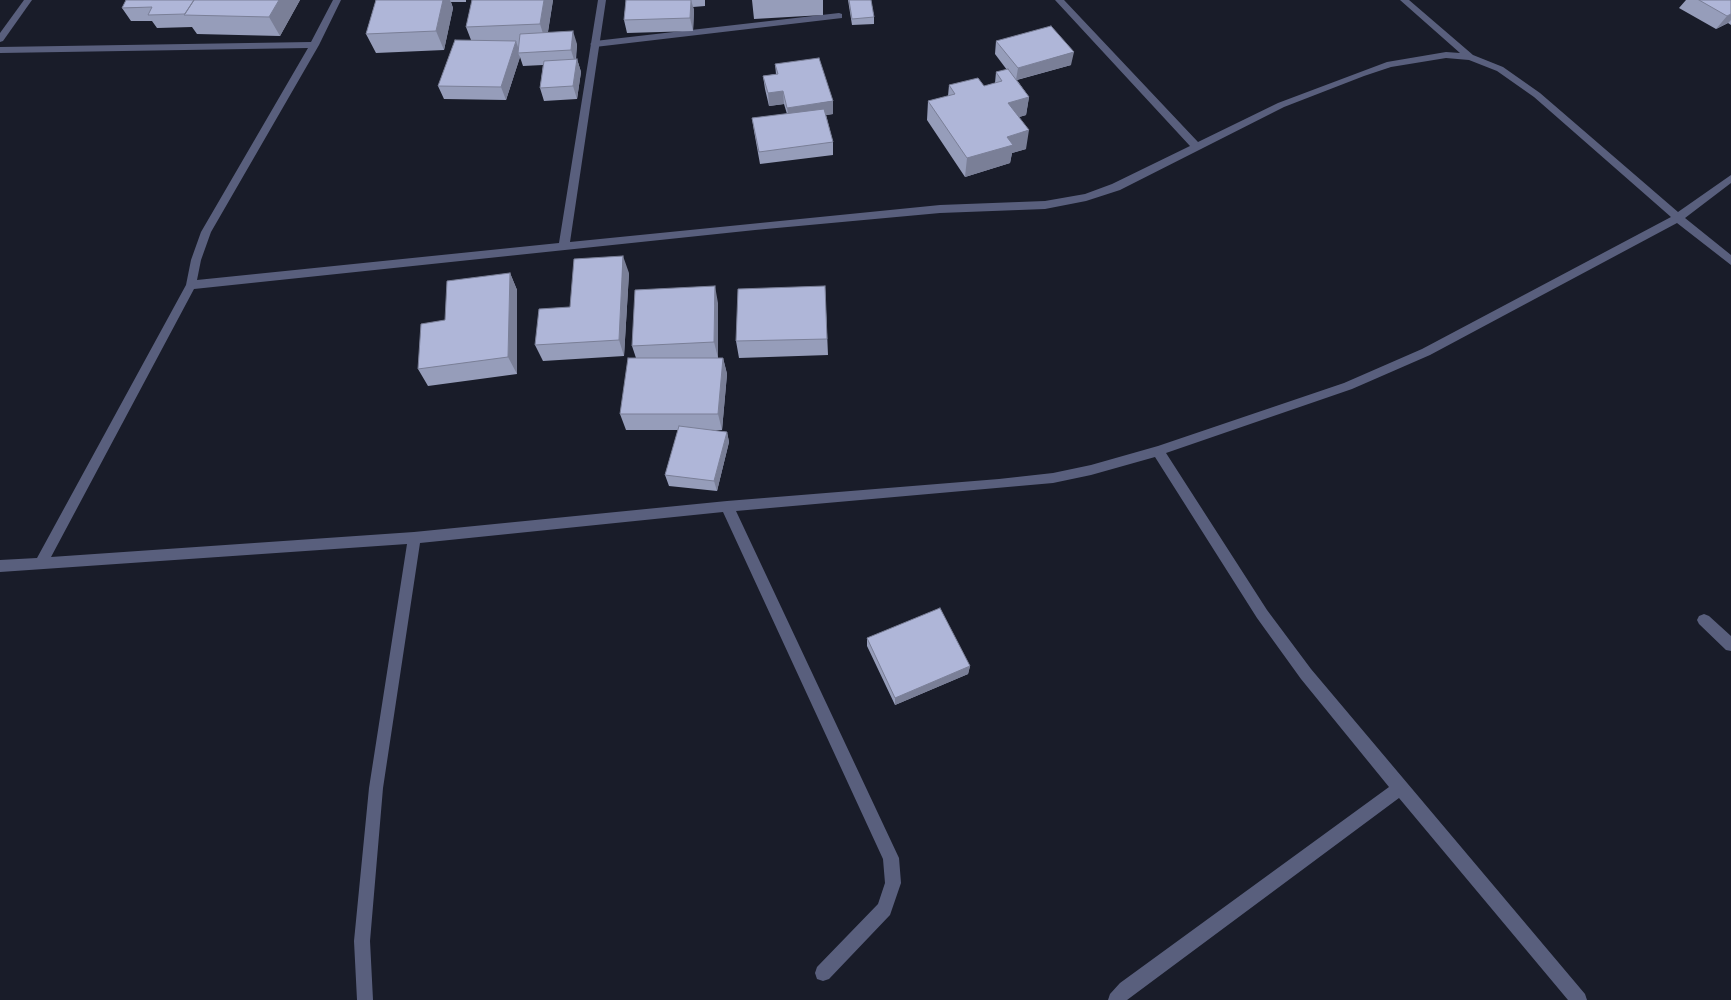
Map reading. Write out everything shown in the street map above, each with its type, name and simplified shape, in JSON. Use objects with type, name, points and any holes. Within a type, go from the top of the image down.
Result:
[{"type":"street","points":[[0,39],[28,0]]},
{"type":"street","points":[[41,562],[191,286],[196,260],[206,232],[314,45],[337,0]]},
{"type":"street","points":[[564,245],[602,0]]},
{"type":"street","points":[[1059,0],[1197,147]]},
{"type":"street","points":[[1404,0],[1470,57]]},
{"type":"street","points":[[595,44],[839,16]]},
{"type":"street","points":[[0,50],[314,45]]},
{"type":"street","points":[[191,286],[564,245],[940,209],[1045,205],[1086,197],[1116,187],[1281,105],[1390,64],[1446,55],[1470,57],[1500,69],[1537,95],[1678,218],[1731,261]]},
{"type":"street","points":[[0,566],[414,538],[727,506],[1053,478],[1091,470],[1158,451],[1348,386],[1417,356],[1678,218],[1731,178]]},
{"type":"street","points":[[1158,451],[1262,614],[1306,674],[1579,1000]]},
{"type":"street","points":[[727,506],[891,858],[893,883],[884,909],[823,973]]},
{"type":"street","points":[[365,1000],[362,941],[376,788],[414,538]]},
{"type":"street","points":[[1704,620],[1731,645]]},
{"type":"street","points":[[1116,1000],[1126,988],[1400,788]]},
{"type":"building","points":[[126,0],[194,0],[185,14],[148,15],[152,7],[122,8]]},
{"type":"building","points":[[194,0],[279,0],[269,17],[184,15]]},
{"type":"building","points":[[376,0],[443,0],[436,31],[366,34]]},
{"type":"building","points":[[472,0],[544,0],[540,24],[466,27]]},
{"type":"building","points":[[626,0],[691,0],[690,18],[624,20]]},
{"type":"building","points":[[849,0],[871,0],[874,17],[852,19]]},
{"type":"building","points":[[1699,0],[1731,0],[1731,14],[1727,16]]},
{"type":"building","points":[[1051,26],[1074,52],[1018,68],[996,41]]},
{"type":"building","points":[[573,31],[571,50],[518,53],[520,34]]},
{"type":"building","points":[[455,40],[516,41],[501,87],[438,86]]},
{"type":"building","points":[[819,58],[833,101],[787,108],[783,91],[768,93],[763,76],[778,74],[775,64]]},
{"type":"building","points":[[577,59],[573,86],[540,88],[544,61]]},
{"type":"building","points":[[1008,69],[1029,97],[1008,103],[1029,130],[1007,137],[1013,145],[967,158],[928,101],[955,94],[949,85],[978,78],[984,86],[1002,81],[996,72]]},
{"type":"building","points":[[824,109],[833,142],[759,152],[752,118]]},
{"type":"building","points":[[623,256],[619,340],[535,345],[539,309],[570,307],[574,259]]},
{"type":"building","points":[[510,273],[508,357],[418,369],[421,324],[445,320],[447,281]]},
{"type":"building","points":[[715,286],[714,342],[632,346],[635,290]]},
{"type":"building","points":[[825,286],[827,339],[736,341],[738,289]]},
{"type":"building","points":[[628,358],[723,358],[718,414],[620,414]]},
{"type":"building","points":[[679,426],[727,432],[714,481],[665,475]]},
{"type":"building","points":[[940,608],[970,666],[895,698],[867,638]]}]
